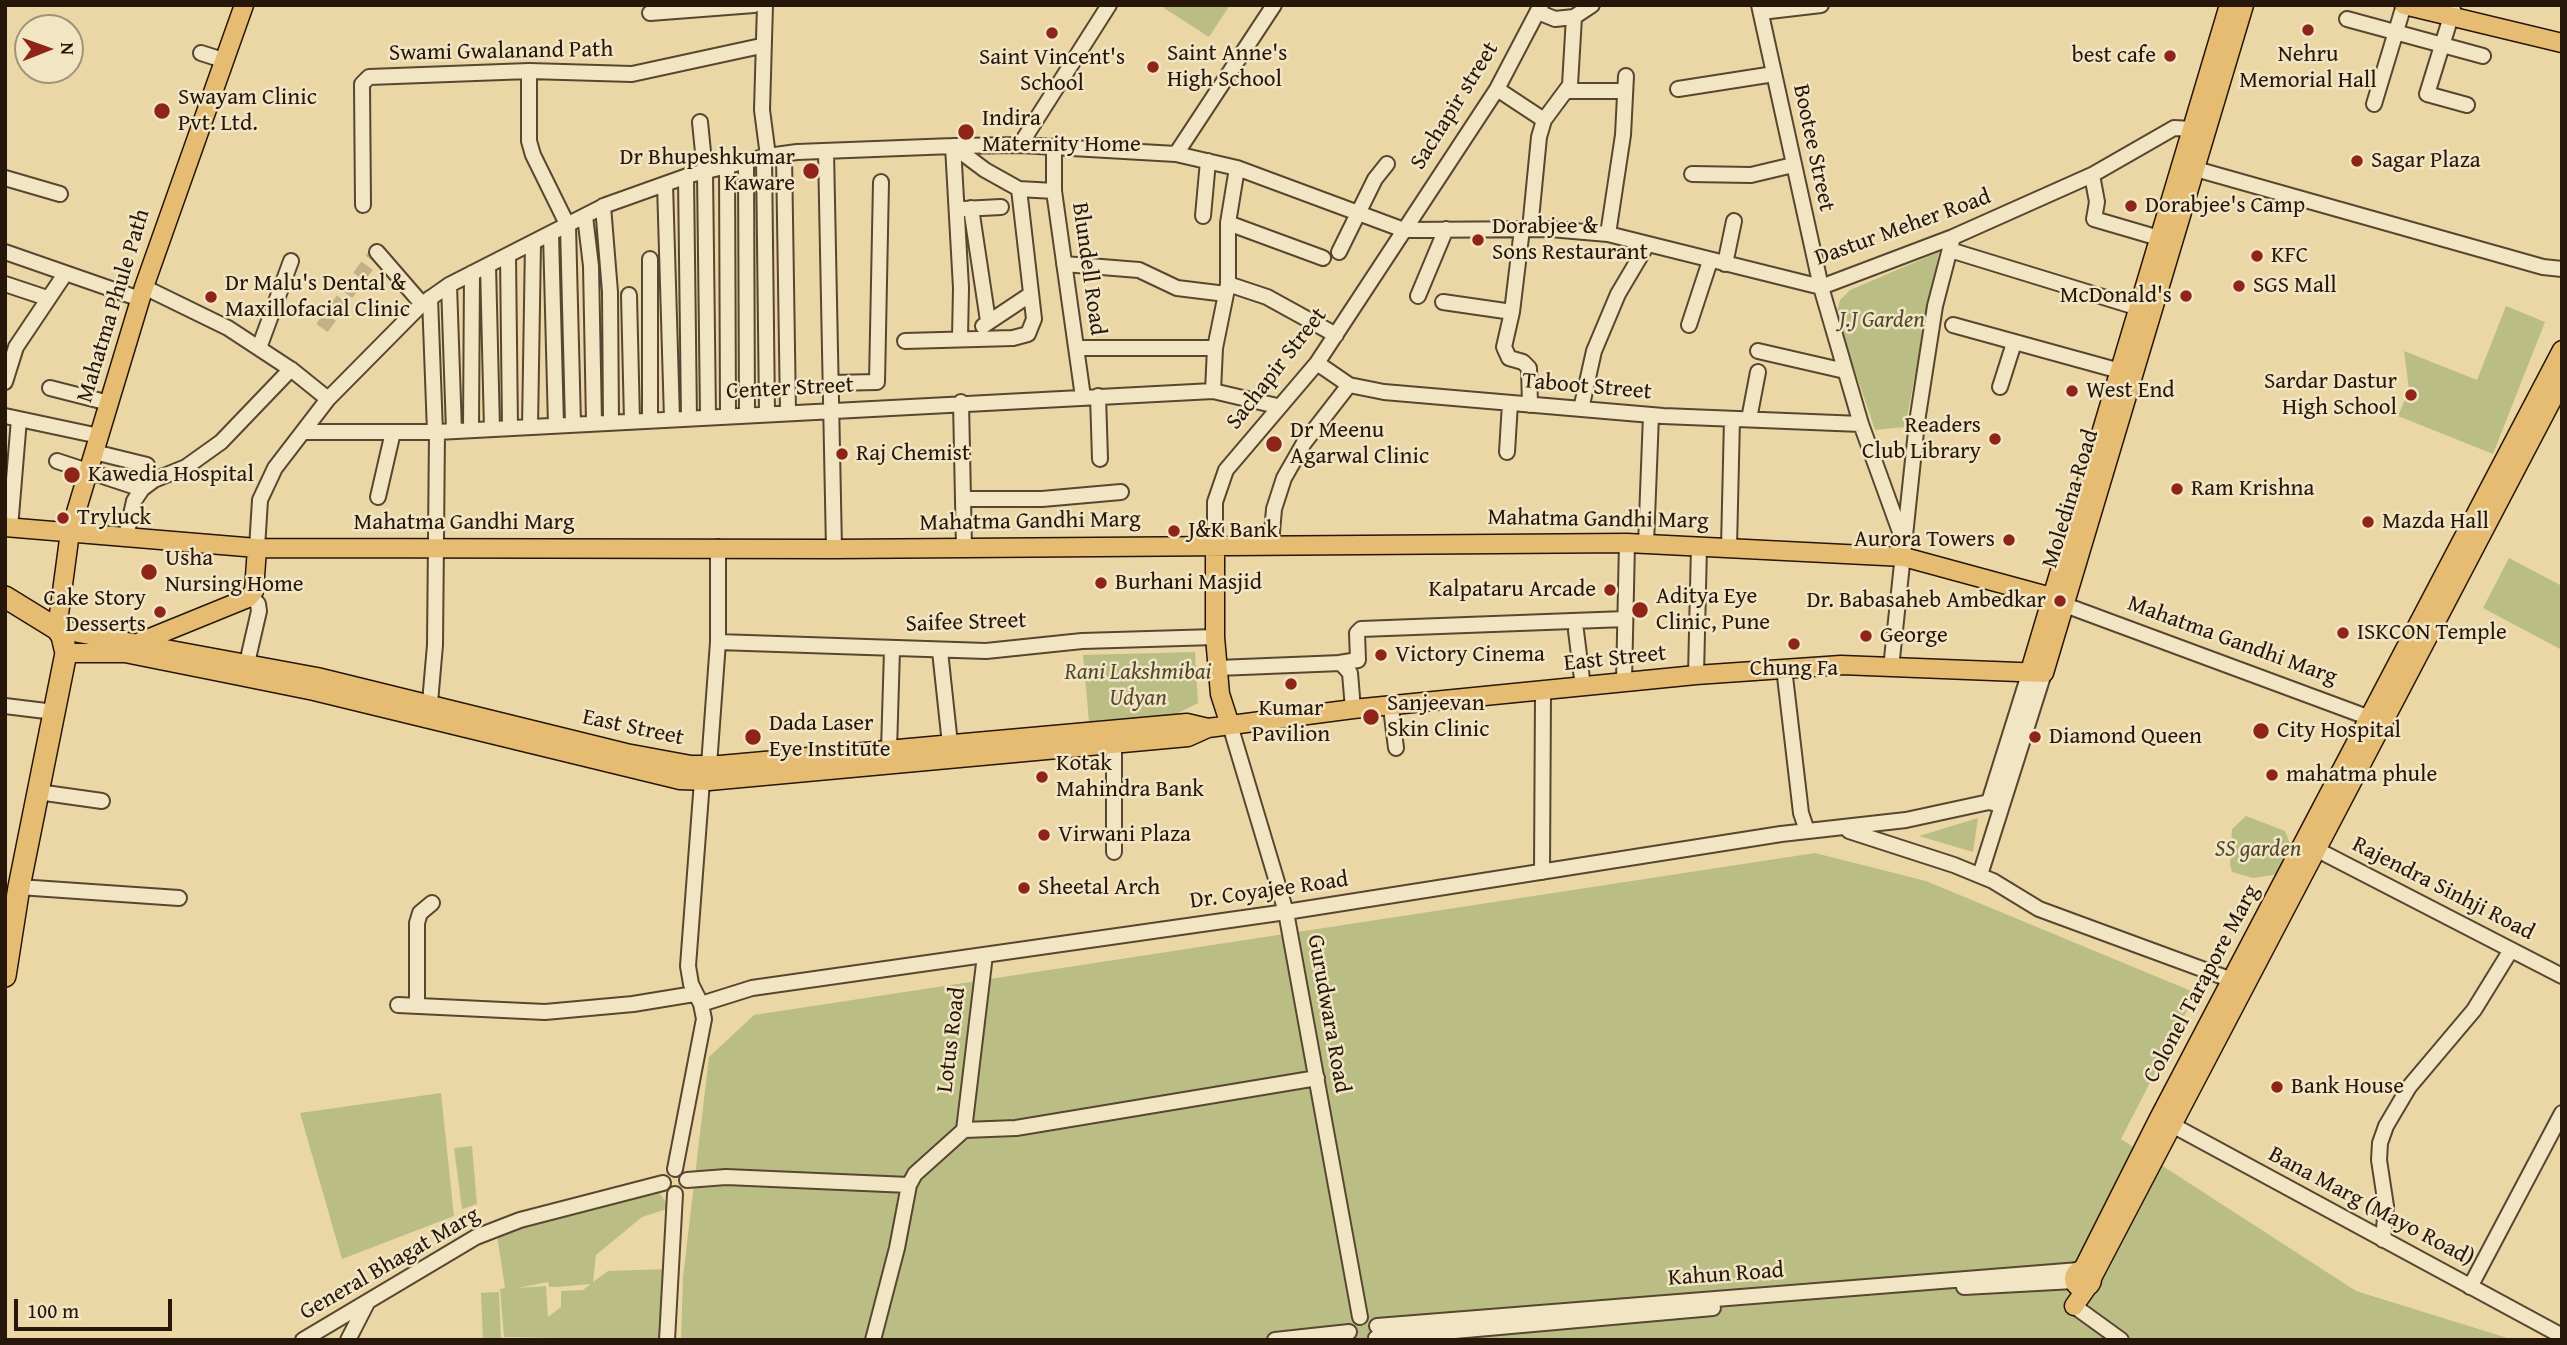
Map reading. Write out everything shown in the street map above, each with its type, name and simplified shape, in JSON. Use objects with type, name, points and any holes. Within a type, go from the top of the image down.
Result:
[{"type":"highway","points":[[5,597],[67,644],[19,887],[5,976]]},
{"type":"main road","name":"Mahatma Phule Path","points":[[67,644],[70,532],[142,293],[244,5]]},
{"type":"main road","name":"Moledina Road","points":[[2058,601],[2159,238],[2188,167],[2192,129],[2229,5]]},
{"type":"main road","name":"Moledina Road","points":[[2037,672],[2188,167],[2244,5]]},
{"type":"main road","points":[[2404,5],[2562,36]]},
{"type":"main road","points":[[2432,5],[2452,14],[2562,43]]},
{"type":"main road","name":"Colonel Tarapore Marg","points":[[2376,720],[2562,351]]},
{"type":"main road","name":"Colonel Tarapore Marg","points":[[2082,1278],[2376,720],[2562,381]]},
{"type":"main road","name":"Mahatma Gandhi Marg","points":[[8,527],[257,548],[718,547],[834,550],[1271,544],[1627,543],[1728,547],[1903,548],[2058,601]]},
{"type":"main road","points":[[1214,545],[1214,637],[1220,694],[1230,725]]},
{"type":"main road","points":[[130,648],[250,595],[254,591],[257,548]]},
{"type":"main road","name":"East Street","points":[[67,644],[130,648],[247,663],[430,712]]},
{"type":"main road","name":"East Street","points":[[67,644],[130,648],[314,691],[691,765],[705,773],[1188,737],[1208,728],[1353,709],[1391,708],[1624,681],[1784,668],[1841,665],[2037,672]]},
{"type":"main road","name":"East Street","points":[[705,773],[950,744],[1186,723],[1208,728]]},
{"type":"main road","points":[[2074,1306],[2082,1278]]},
{"type":"street","points":[[650,13],[754,5]]},
{"type":"street","points":[[765,5],[761,46],[766,157],[767,413]]},
{"type":"street","points":[[1020,145],[1109,5]]},
{"type":"street","points":[[1176,154],[1274,5]]},
{"type":"street","points":[[1539,9],[1555,19],[1574,17],[1592,5]]},
{"type":"street","points":[[1760,9],[1821,5]]},
{"type":"street","points":[[2374,104],[2404,5]]},
{"type":"street","name":"Sachapir street","points":[[1404,230],[1497,89],[1539,9]]},
{"type":"street","name":"Bootee Street","points":[[1760,9],[1821,287],[1861,424],[1903,548]]},
{"type":"street","points":[[2452,14],[2427,94],[2467,105]]},
{"type":"street","points":[[1530,405],[1529,368],[1523,362],[1505,354],[1539,137],[1544,120],[1570,85],[1574,17]]},
{"type":"street","points":[[2347,19],[2483,56]]},
{"type":"street","name":"Swami Gwalanand Path","points":[[363,205],[362,84],[365,79],[529,71],[632,74],[761,46]]},
{"type":"street","points":[[201,53],[223,60]]},
{"type":"street","points":[[529,71],[529,141],[539,171],[568,226],[573,424]]},
{"type":"street","points":[[1678,89],[1774,74]]},
{"type":"street","points":[[1608,234],[1622,146],[1626,76]]},
{"type":"street","points":[[1497,89],[1544,120]]},
{"type":"street","points":[[1567,91],[1625,91]]},
{"type":"street","points":[[700,122],[705,172],[708,416]]},
{"type":"street","name":"Dastur Meher Road","points":[[1404,230],[1526,229],[1608,234],[1821,287],[1952,244],[2092,175],[2174,128],[2192,129]]},
{"type":"street","points":[[953,145],[985,170],[1019,189],[1054,191]]},
{"type":"street","points":[[953,145],[954,211],[967,338]]},
{"type":"street","points":[[257,548],[260,500],[275,468],[328,399],[426,301],[449,285],[603,206],[686,177],[784,154],[953,145],[1020,145],[1176,154],[1237,168],[1404,230]]},
{"type":"street","name":"Blundell Road","points":[[1054,148],[1054,191],[1083,397]]},
{"type":"street","points":[[826,151],[834,550]]},
{"type":"street","points":[[784,154],[788,412]]},
{"type":"street","points":[[1203,216],[1208,161]]},
{"type":"street","points":[[746,162],[747,414]]},
{"type":"street","points":[[1339,252],[1375,179],[1387,164]]},
{"type":"street","points":[[1692,174],[1751,175],[1793,165]]},
{"type":"street","points":[[727,166],[728,416]]},
{"type":"street","points":[[2188,167],[2543,267],[2562,269]]},
{"type":"street","points":[[1213,391],[1215,348],[1227,289],[1228,223],[1237,168]]},
{"type":"street","points":[[2092,175],[2097,202],[2094,219],[2159,238]]},
{"type":"street","points":[[686,177],[689,418]]},
{"type":"street","points":[[5,178],[60,194]]},
{"type":"street","points":[[831,383],[877,382],[881,182]]},
{"type":"street","points":[[666,184],[672,419]]},
{"type":"street","points":[[905,341],[1013,338],[1028,334],[1034,319],[1019,189]]},
{"type":"street","points":[[603,206],[610,292],[611,422]]},
{"type":"street","points":[[954,211],[1000,207]]},
{"type":"street","points":[[971,208],[988,321]]},
{"type":"street","points":[[585,216],[591,266],[594,423]]},
{"type":"street","points":[[1725,264],[1734,221]]},
{"type":"street","points":[[1228,223],[1323,258]]},
{"type":"street","points":[[1418,296],[1446,229]]},
{"type":"street","name":"Sachapir Street","points":[[1214,545],[1215,502],[1226,470],[1277,406],[1317,363],[1404,230]]},
{"type":"street","points":[[551,234],[556,425]]},
{"type":"street","points":[[530,427],[533,243]]},
{"type":"street","points":[[1891,668],[1903,548],[1935,306],[1952,244],[2139,307]]},
{"type":"street","points":[[1581,409],[1594,351],[1618,295],[1647,245]]},
{"type":"street","points":[[5,252],[65,274],[142,293],[228,328],[294,371],[328,399]]},
{"type":"street","points":[[508,255],[510,428]]},
{"type":"street","points":[[382,259],[426,301],[436,432],[437,548],[430,712]]},
{"type":"street","points":[[650,259],[650,420]]},
{"type":"street","points":[[259,348],[291,261]]},
{"type":"street","points":[[1689,325],[1710,261]]},
{"type":"street","name":"Sachapir Street","points":[[1064,264],[1139,271],[1177,288],[1227,289],[1267,297],[1336,334]]},
{"type":"street","points":[[488,265],[492,429]]},
{"type":"street","points":[[5,382],[10,346],[65,274]]},
{"type":"street","points":[[471,430],[472,274]]},
{"type":"street","points":[[5,284],[47,298]]},
{"type":"street","points":[[449,285],[454,431]]},
{"type":"street","points":[[967,338],[1031,293]]},
{"type":"street","points":[[629,295],[632,421]]},
{"type":"street","points":[[1443,302],[1512,312]]},
{"type":"street","points":[[1953,325],[2120,371]]},
{"type":"street","points":[[2000,387],[2014,343]]},
{"type":"street","points":[[1077,348],[1215,348]]},
{"type":"street","points":[[1758,351],[1845,371]]},
{"type":"street","name":"Taboot Street","points":[[1317,363],[1349,385],[1384,392],[1651,415],[1861,424]]},
{"type":"street","points":[[531,366],[553,365]]},
{"type":"street","points":[[120,536],[142,489],[154,480],[186,467],[221,442],[294,371]]},
{"type":"street","points":[[1749,419],[1758,372]]},
{"type":"street","points":[[1271,544],[1274,509],[1284,478],[1304,443],[1349,385]]},
{"type":"street","points":[[50,388],[109,402]]},
{"type":"street","name":"Center Street","points":[[303,432],[436,432],[961,402],[1213,391],[1277,406]]},
{"type":"street","points":[[1098,396],[1100,459]]},
{"type":"street","points":[[961,402],[964,548]]},
{"type":"street","points":[[1507,452],[1510,403]]},
{"type":"street","points":[[1646,544],[1651,415]]},
{"type":"street","points":[[8,527],[12,417],[96,444],[147,465]]},
{"type":"street","points":[[1728,547],[1732,419]]},
{"type":"street","points":[[378,497],[393,432]]},
{"type":"street","points":[[57,461],[142,489]]},
{"type":"street","points":[[964,499],[1042,499],[1121,492]]},
{"type":"street","points":[[1624,681],[1627,543]]},
{"type":"street","points":[[1696,675],[1699,546]]},
{"type":"street","points":[[675,1169],[703,1030],[688,965],[718,642],[718,547]]},
{"type":"street","points":[[247,663],[258,611],[258,604],[250,595]]},
{"type":"street","name":"Mahatma Gandhi Marg","points":[[2058,601],[2376,720]]},
{"type":"street","points":[[1218,668],[1358,660],[1357,633],[1361,629],[1625,619]]},
{"type":"street","points":[[1576,631],[1583,687]]},
{"type":"street","name":"Saifee Street","points":[[718,642],[892,650],[986,651],[1082,641],[1214,637]]},
{"type":"street","points":[[889,750],[892,650]]},
{"type":"street","points":[[940,651],[950,744]]},
{"type":"street","points":[[1339,663],[1346,666],[1350,673],[1353,709]]},
{"type":"street","points":[[1784,668],[1801,813],[1807,831]]},
{"type":"street","points":[[1987,878],[1995,803],[2037,672]]},
{"type":"street","points":[[1542,873],[1543,692]]},
{"type":"street","points":[[5,706],[54,712]]},
{"type":"street","points":[[1391,708],[1396,748]]},
{"type":"street","name":"Gurudwara Road","points":[[1230,725],[1286,912],[1360,1317]]},
{"type":"street","points":[[1114,743],[1114,852]]},
{"type":"street","points":[[38,792],[102,801]]},
{"type":"street","name":"Dr. Coyajee Road","points":[[398,1005],[545,1012],[697,999],[752,988],[1286,912],[1807,831],[1906,820],[1995,803]]},
{"type":"street","points":[[1903,848],[1899,841],[1906,820]]},
{"type":"street","points":[[1844,829],[1987,878],[2039,909],[2238,982]]},
{"type":"street","name":"Rajendra Sinhji Road","points":[[2309,846],[2562,976]]},
{"type":"street","points":[[19,887],[179,898]]},
{"type":"street","points":[[416,1006],[417,923],[420,913],[432,903]]},
{"type":"street","points":[[2383,1240],[2386,1206],[2379,1160],[2386,1126],[2409,1087],[2474,1010],[2511,950]]},
{"type":"street","name":"Lotus Road","points":[[964,1130],[985,955]]},
{"type":"street","points":[[873,1340],[897,1248],[909,1185],[915,1174],[964,1130],[1016,1128],[1317,1078]]},
{"type":"street","points":[[2470,1287],[2562,1113]]},
{"type":"street","name":"Bana Marg (Mayo Road)","points":[[2165,1121],[2562,1336]]},
{"type":"street","points":[[675,1169],[682,1171],[687,1180],[684,1189],[675,1194],[666,1189],[663,1183],[666,1173],[675,1169]]},
{"type":"street","points":[[687,1180],[726,1177],[909,1185]]},
{"type":"street","name":"General Bhagat Marg","points":[[303,1340],[455,1249],[496,1229],[663,1183]]},
{"type":"street","points":[[667,1340],[675,1194]]},
{"type":"street","name":"Kahun Road","points":[[1376,1335],[1462,1334],[2082,1278]]},
{"type":"street","name":"Kahun Road","points":[[1376,1335],[2082,1278]]},
{"type":"street","points":[[348,1340],[368,1301]]},
{"type":"street","points":[[2074,1306],[2121,1340]]},
{"type":"street","points":[[1275,1340],[1350,1336],[1353,1321],[1360,1317],[1368,1318],[1376,1335]]},
{"type":"green space","points":[[1166,5],[1230,5],[1209,37],[1164,8]]},
{"type":"green space","name":"J.J Garden","points":[[1939,252],[1905,427],[1875,430],[1836,315],[1840,300],[1850,290]]},
{"type":"green space","points":[[2506,306],[2545,322],[2493,454],[2398,416],[2409,390],[2404,351],[2477,380]]},
{"type":"green space","points":[[2509,558],[2562,586],[2562,650],[2483,608]]},
{"type":"green space","name":"Rani Lakshmibai Udyan","points":[[1195,652],[1198,703],[1173,716],[1089,722],[1083,655]]},
{"type":"green space","name":"SS garden","points":[[2246,816],[2285,831],[2292,849],[2279,874],[2253,878],[2232,872],[2232,829]]},
{"type":"green space","points":[[1978,818],[1973,852],[1919,836]]},
{"type":"green space","points":[[1815,853],[1926,881],[2196,993],[2121,1139],[2356,1291],[2514,1340],[681,1340],[683,1277],[709,1057],[754,1015]]},
{"type":"green space","points":[[441,1093],[454,1216],[342,1259],[300,1113]]},
{"type":"green space","points":[[472,1146],[477,1204],[462,1209],[454,1148]]},
{"type":"green space","points":[[658,1191],[670,1208],[642,1217],[596,1255],[593,1282],[608,1271],[666,1269],[663,1340],[504,1337],[500,1289],[505,1288],[497,1235],[568,1213]],"holes":[[[548,1282],[549,1287],[556,1287],[591,1284],[583,1290],[561,1291],[561,1307],[548,1317],[546,1286],[518,1288]]]},
{"type":"green space","points":[[499,1292],[501,1340],[483,1340],[481,1293]]},
{"type":"tunnel","points":[[322,328],[377,252]]},
{"type":"place","name":"Nehru Memorial Hall","points":[[2308,30]]},
{"type":"place","name":"Saint Vincent's School","points":[[1052,33]]},
{"type":"place","name":"best cafe","points":[[2170,56]]},
{"type":"place","name":"Saint Anne's High School","points":[[1153,67]]},
{"type":"place","name":"Swayam Clinic Pvt. Ltd.","points":[[162,111]]},
{"type":"place","name":"Indira Maternity Home","points":[[966,132]]},
{"type":"place","name":"Sagar Plaza","points":[[2357,161]]},
{"type":"place","name":"Dr Bhupeshkumar Kaware","points":[[811,171]]},
{"type":"place","name":"Dorabjee's Camp","points":[[2131,206]]},
{"type":"place","name":"Dorabjee & Sons Restaurant","points":[[1478,240]]},
{"type":"place","name":"KFC","points":[[2257,256]]},
{"type":"place","name":"SGS Mall","points":[[2239,286]]},
{"type":"place","name":"McDonald's","points":[[2186,296]]},
{"type":"place","name":"Dr Malu's Dental & Maxillofacial Clinic","points":[[211,297]]},
{"type":"place","name":"West End","points":[[2072,391]]},
{"type":"place","name":"Sardar Dastur High School","points":[[2411,395]]},
{"type":"place","name":"Readers Club Library","points":[[1995,439]]},
{"type":"place","name":"Dr Meenu Agarwal Clinic","points":[[1274,444]]},
{"type":"place","name":"Raj Chemist","points":[[842,454]]},
{"type":"place","name":"Kawedia Hospital","points":[[72,475]]},
{"type":"place","name":"Ram Krishna","points":[[2177,489]]},
{"type":"place","name":"Tryluck","points":[[63,518]]},
{"type":"place","name":"Mazda Hall","points":[[2368,522]]},
{"type":"place","name":"J&K Bank","points":[[1174,531]]},
{"type":"place","name":"Aurora Towers","points":[[2009,540]]},
{"type":"place","name":"Usha Nursing Home","points":[[149,572]]},
{"type":"place","name":"Burhani Masjid","points":[[1101,583]]},
{"type":"place","name":"Kalpataru Arcade","points":[[1610,590]]},
{"type":"place","name":"Dr. Babasaheb Ambedkar","points":[[2060,601]]},
{"type":"place","name":"Aditya Eye Clinic, Pune","points":[[1640,610]]},
{"type":"place","name":"Cake Story Desserts","points":[[160,612]]},
{"type":"place","name":"ISKCON Temple","points":[[2343,633]]},
{"type":"place","name":"George","points":[[1866,636]]},
{"type":"place","name":"Chung Fa","points":[[1794,644]]},
{"type":"place","name":"Victory Cinema","points":[[1381,655]]},
{"type":"place","name":"Kumar Pavilion","points":[[1291,684]]},
{"type":"place","name":"Sanjeevan Skin Clinic","points":[[1371,717]]},
{"type":"place","name":"City Hospital","points":[[2261,731]]},
{"type":"place","name":"Dada Laser Eye Institute","points":[[753,737]]},
{"type":"place","name":"Diamond Queen","points":[[2035,737]]},
{"type":"place","name":"mahatma phule","points":[[2272,775]]},
{"type":"place","name":"Kotak Mahindra Bank","points":[[1042,777]]},
{"type":"place","name":"Virwani Plaza","points":[[1044,835]]},
{"type":"place","name":"Sheetal Arch","points":[[1024,888]]},
{"type":"place","name":"Bank House","points":[[2277,1087]]}]
